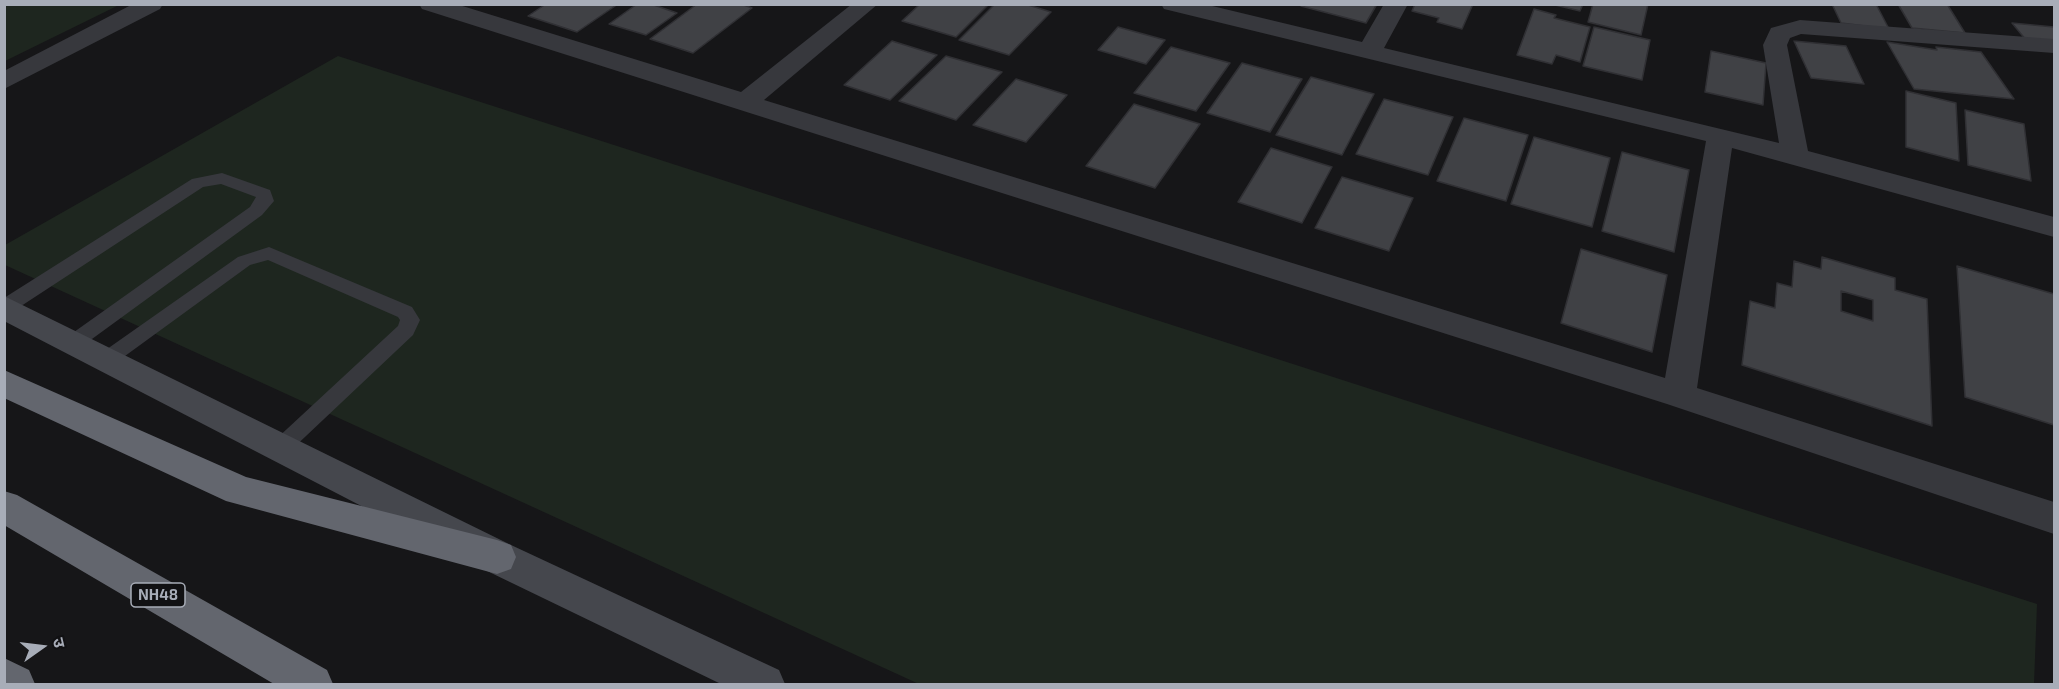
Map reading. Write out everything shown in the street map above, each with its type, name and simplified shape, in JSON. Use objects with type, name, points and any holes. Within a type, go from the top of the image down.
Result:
[{"type":"highway","points":[[4,383],[239,490],[497,557]]},
{"type":"highway","name":"NH48","points":[[4,506],[312,684]]},
{"type":"highway","points":[[4,678],[14,684]]},
{"type":"main road","points":[[4,307],[497,557],[764,684]]},
{"type":"street","points":[[4,81],[152,4]]},
{"type":"street","points":[[430,4],[1679,395],[2055,518]]},
{"type":"street","points":[[744,103],[867,4]]},
{"type":"street","points":[[1172,4],[1720,136],[2055,227]]},
{"type":"street","points":[[1369,52],[1396,4]]},
{"type":"street","points":[[1796,156],[1775,45],[1780,33],[1800,27],[2055,46]]},
{"type":"street","points":[[1679,395],[1720,136]]},
{"type":"lane","points":[[4,307],[198,183],[222,178],[264,194],[265,201],[256,211],[74,342]]},
{"type":"lane","points":[[107,359],[244,261],[269,253],[405,312],[410,320],[406,330],[281,447]]},
{"type":"shaded area","points":[[5,4],[119,4],[119,5],[5,61]]},
{"type":"shaded area","points":[[338,56],[2037,604],[2034,684],[919,684],[5,265],[5,245]]},
{"type":"building","points":[[546,4],[618,4],[577,32],[528,16]]},
{"type":"building","points":[[637,4],[651,4],[677,13],[646,35],[609,24]]},
{"type":"building","points":[[697,4],[741,4],[752,8],[693,53],[650,39]]},
{"type":"building","points":[[920,4],[989,4],[956,37],[902,21]]},
{"type":"building","points":[[995,4],[1025,4],[1051,12],[1009,55],[959,40]]},
{"type":"building","points":[[1303,4],[1377,4],[1366,23],[1301,6]]},
{"type":"building","points":[[1415,4],[1473,4],[1462,29],[1437,22],[1439,18],[1412,11]]},
{"type":"building","points":[[1551,4],[1583,4],[1580,11]]},
{"type":"building","points":[[1593,4],[1648,4],[1641,35],[1588,22]]},
{"type":"building","points":[[1832,4],[1876,4],[1889,29],[1841,23]]},
{"type":"building","points":[[1898,4],[1947,4],[1965,33],[1912,28]]},
{"type":"building","points":[[1534,9],[1556,15],[1554,18],[1590,27],[1580,62],[1556,55],[1552,64],[1517,55]]},
{"type":"building","points":[[2012,23],[2054,27],[2054,42],[2026,40]]},
{"type":"building","points":[[1118,27],[1165,40],[1146,64],[1098,50]]},
{"type":"building","points":[[1594,27],[1650,40],[1642,80],[1583,66]]},
{"type":"building","points":[[892,41],[937,55],[890,100],[844,85]]},
{"type":"building","points":[[1794,41],[1846,46],[1864,84],[1811,78]]},
{"type":"building","points":[[1887,42],[1937,50],[1936,47],[1981,52],[2014,99],[1914,89]]},
{"type":"building","points":[[1171,47],[1230,63],[1196,111],[1134,93]]},
{"type":"building","points":[[1711,51],[1766,63],[1763,105],[1705,92]]},
{"type":"building","points":[[946,56],[1002,72],[956,120],[899,101]]},
{"type":"building","points":[[1242,63],[1302,79],[1270,132],[1207,113]]},
{"type":"building","points":[[1311,77],[1374,94],[1342,155],[1276,135]]},
{"type":"building","points":[[1016,79],[1067,95],[1026,142],[973,125]]},
{"type":"building","points":[[1906,91],[1956,103],[1959,161],[1906,147]]},
{"type":"building","points":[[1384,99],[1453,117],[1428,175],[1356,154]]},
{"type":"building","points":[[1134,104],[1200,124],[1155,188],[1086,166]]},
{"type":"building","points":[[1965,110],[2024,124],[2031,181],[1968,165]]},
{"type":"building","points":[[1464,118],[1528,135],[1506,201],[1437,181]]},
{"type":"building","points":[[1534,137],[1610,158],[1592,227],[1511,204]]},
{"type":"building","points":[[1271,148],[1332,167],[1302,223],[1238,202]]},
{"type":"building","points":[[1622,152],[1689,170],[1674,252],[1602,231]]},
{"type":"building","points":[[1342,177],[1413,198],[1389,251],[1315,228]]},
{"type":"building","points":[[1581,249],[1667,275],[1652,352],[1561,323]]},
{"type":"building","points":[[1822,257],[1895,278],[1895,290],[1927,299],[1932,426],[1742,365],[1750,301],[1775,308],[1777,283],[1792,287],[1794,261],[1821,269]],"holes":[[[1841,291],[1873,300],[1873,321],[1841,311]]]},
{"type":"building","points":[[1957,266],[2054,294],[2054,425],[1965,397]]}]
